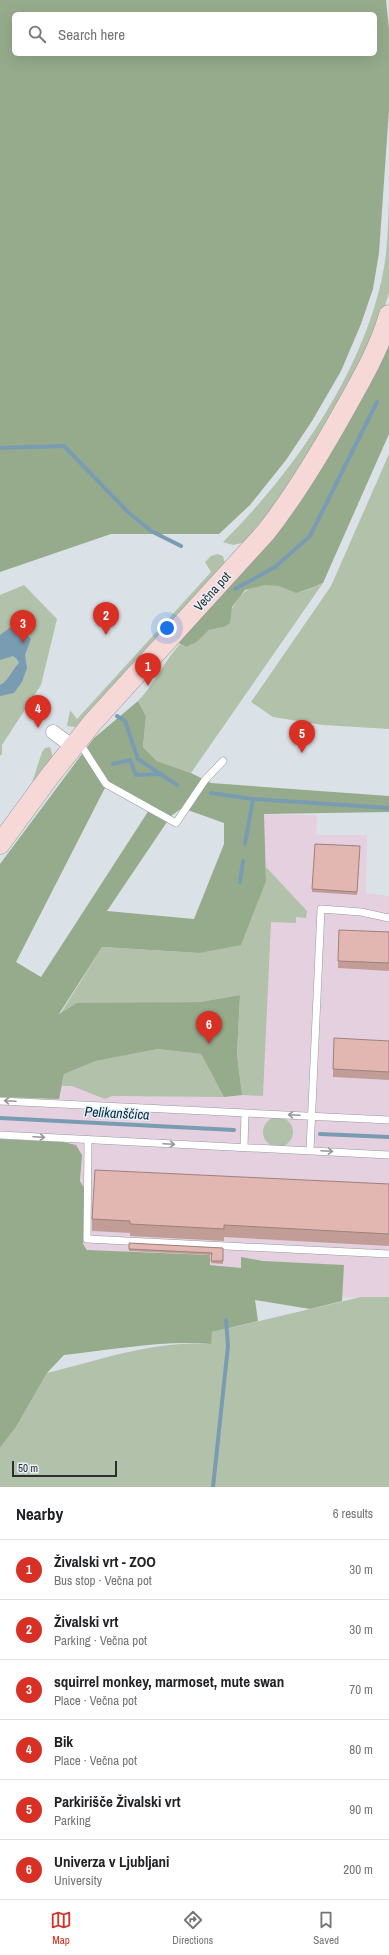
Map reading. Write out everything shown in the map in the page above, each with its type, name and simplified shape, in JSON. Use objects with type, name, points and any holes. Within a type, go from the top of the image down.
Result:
[{"type":"main road","name":"Večna pot","points":[[0,844],[75,744],[266,532],[287,506],[307,475],[372,360],[389,314]]},
{"type":"street","points":[[53,732],[75,744]]},
{"type":"lane","points":[[75,744],[106,784],[176,823],[205,780],[223,761]]},
{"type":"lane","points":[[310,1150],[321,909],[361,912],[389,918]]},
{"type":"lane","points":[[0,1101],[389,1120]]},
{"type":"lane","points":[[244,1147],[245,1113]]},
{"type":"lane","points":[[0,1135],[389,1155]]},
{"type":"lane","points":[[88,1140],[87,1239],[389,1254]]},
{"type":"shaded area","points":[[264,814],[317,815],[316,835],[367,835],[366,893],[389,896],[389,1300],[342,1297],[263,1261],[241,1257],[241,1268],[210,1265],[210,1255],[87,1250],[83,1244],[89,1197],[80,1181],[82,1155],[63,1142],[0,1139],[0,1072],[199,953]]},
{"type":"green space","points":[[0,0],[386,0],[389,29],[389,110],[379,253],[373,289],[361,324],[341,371],[312,421],[286,460],[250,505],[219,534],[111,534],[0,572]]},
{"type":"green space","points":[[389,197],[389,293],[379,325],[308,461],[246,542],[233,545],[223,542],[249,515],[299,454],[341,386],[358,350],[372,314],[382,278],[387,248]]},
{"type":"green space","points":[[389,334],[389,434],[323,583],[296,593],[279,586],[264,585],[245,590],[232,607],[230,623],[224,627],[209,630],[197,642],[186,647],[175,641],[217,594]]},
{"type":"green space","points":[[389,454],[389,729],[323,725],[273,717],[251,702],[331,586]]},
{"type":"green space","points":[[217,554],[223,556],[225,564],[80,726],[67,726],[70,710],[77,719],[211,572],[205,562],[211,556]]},
{"type":"green space","points":[[323,583],[191,773],[157,761],[143,747],[146,716],[138,701],[180,644],[186,647],[197,642],[209,630],[224,627],[237,600],[243,593],[250,589],[267,585],[279,586],[294,592],[299,592]]},
{"type":"green space","points":[[24,585],[57,619],[41,685],[2,745],[2,755],[0,755],[0,595]]},
{"type":"green space","points":[[138,701],[146,716],[143,747],[157,761],[191,773],[211,783],[389,796],[389,812],[264,814],[266,881],[241,945],[199,953],[102,947],[59,1014],[77,1003],[200,1002],[240,995],[237,1054],[242,1095],[224,1097],[201,1054],[158,1049],[96,1061],[64,1074],[59,1099],[0,1097],[0,864],[94,738]],"holes":[[[108,782],[151,807],[41,977],[16,962]],[[182,808],[224,823],[224,844],[194,919],[107,911],[171,816]]]},
{"type":"green space","points":[[50,747],[53,757],[31,786],[42,752],[45,748]]},
{"type":"green space","points":[[266,867],[307,911],[306,918],[296,917],[296,923],[271,922],[263,1096],[242,1095],[237,1054],[240,995],[200,1002],[169,1002],[59,1016],[102,947],[199,953],[266,881]]},
{"type":"green space","points":[[158,1049],[201,1054],[224,1097],[112,1096],[105,1099],[72,1086],[62,1086],[64,1074],[96,1061]]},
{"type":"green space","points":[[278,1117],[289,1121],[293,1132],[289,1143],[278,1147],[267,1143],[263,1132],[267,1121]]},
{"type":"green space","points":[[0,1139],[63,1142],[76,1145],[82,1155],[80,1181],[89,1197],[83,1244],[87,1250],[210,1255],[210,1265],[241,1268],[241,1257],[263,1261],[344,1265],[342,1301],[310,1309],[255,1300],[258,1321],[212,1332],[211,1344],[156,1344],[64,1355],[47,1373],[16,1427],[0,1448]]},
{"type":"green space","points":[[361,1297],[389,1297],[389,1487],[0,1487],[0,1448],[16,1427],[47,1373],[148,1348],[169,1345],[210,1344],[212,1332]]},
{"type":"water","points":[[12,626],[23,630],[31,639],[25,655],[27,668],[22,682],[14,693],[0,696],[0,685],[6,680],[19,663],[13,656],[0,660],[0,635]]},
{"type":"building","points":[[315,844],[360,846],[357,892],[312,889]]},
{"type":"building","points":[[339,930],[389,932],[389,963],[338,961]]},
{"type":"building","points":[[334,1038],[389,1041],[389,1072],[333,1069]]},
{"type":"building","points":[[95,1170],[389,1184],[389,1234],[224,1225],[224,1229],[130,1224],[130,1221],[92,1219]]},
{"type":"building","points":[[129,1243],[223,1248],[223,1261],[211,1261],[212,1253],[129,1249]]},
{"type":"waterway","points":[[235,589],[275,567],[310,536],[377,402]]},
{"type":"waterway","points":[[0,448],[64,446],[128,512],[151,531],[181,546]]},
{"type":"waterway","points":[[117,716],[125,721],[138,759],[177,785]]},
{"type":"waterway","points":[[113,764],[130,760],[136,775],[161,774]]},
{"type":"waterway","points":[[211,793],[253,799],[389,808]]},
{"type":"waterway","points":[[245,844],[253,799]]},
{"type":"waterway","points":[[240,882],[243,861]]},
{"type":"waterway","name":"Pelikanščica","points":[[0,1118],[234,1130]]},
{"type":"waterway","name":"Pelikanščica","points":[[320,1134],[389,1137]]},
{"type":"waterway","points":[[213,1487],[228,1346],[226,1320]]},
{"type":"place","name":"Živalski vrt","points":[[106,635]]},
{"type":"place","name":"squirrel monkey, marmoset, mute swan","points":[[23,643]]},
{"type":"place","name":"Živalski vrt - ZOO","points":[[148,686]]},
{"type":"place","name":"Bik","points":[[38,728]]},
{"type":"place","name":"Parkirišče Živalski vrt","points":[[302,753]]},
{"type":"place","name":"Univerza v Ljubljani","points":[[209,1044]]}]
